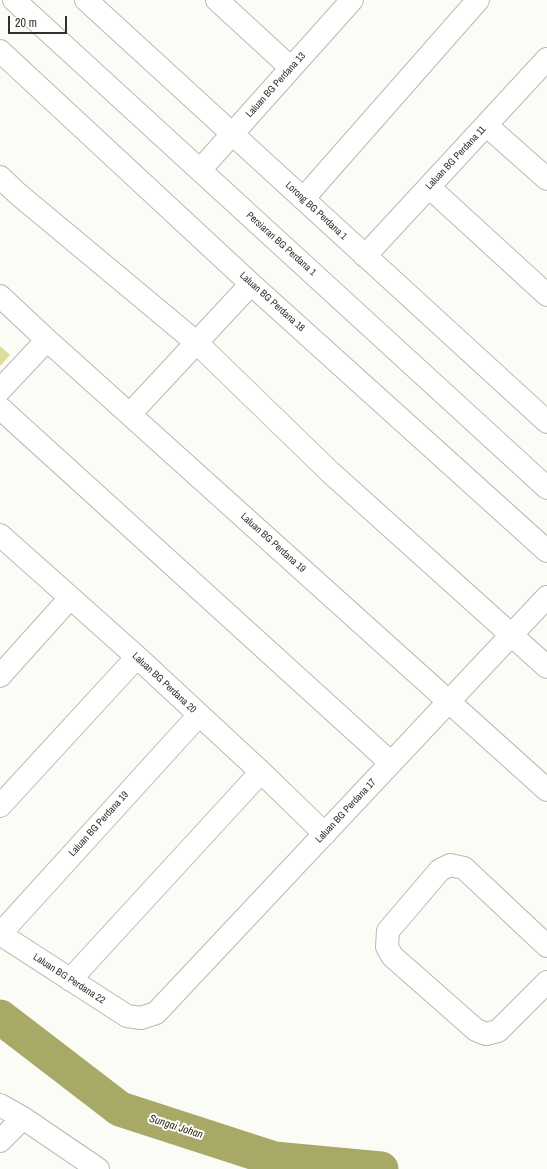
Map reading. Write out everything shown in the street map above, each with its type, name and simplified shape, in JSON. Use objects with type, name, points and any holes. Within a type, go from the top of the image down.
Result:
[{"type":"street","name":"Persiaran BG Perdana 1","points":[[14,0],[547,488]]},
{"type":"street","name":"Lorong BG Perdana 1","points":[[86,0],[547,422]]},
{"type":"street","points":[[217,0],[291,68]]},
{"type":"street","points":[[303,199],[478,0]]},
{"type":"street","name":"Laluan BG Perdana 13","points":[[200,170],[349,1]]},
{"type":"street","name":"Laluan BG Perdana 18","points":[[0,51],[251,284],[547,551]]},
{"type":"street","name":"Laluan BG Perdana 11","points":[[365,256],[547,59]]},
{"type":"street","points":[[486,125],[547,179]]},
{"type":"street","points":[[0,177],[18,194],[197,343],[330,472],[547,666]]},
{"type":"street","points":[[429,187],[547,295]]},
{"type":"street","points":[[130,414],[251,284]]},
{"type":"street","name":"Laluan BG Perdana 19","points":[[0,296],[547,790]]},
{"type":"street","points":[[0,390],[47,340]]},
{"type":"street","points":[[0,408],[391,762]]},
{"type":"street","name":"Laluan BG Perdana 20","points":[[3,545],[70,598],[137,657],[261,772],[325,834]]},
{"type":"street","name":"Laluan BG Perdana 17","points":[[141,1018],[156,1013],[547,597]]},
{"type":"street","points":[[0,676],[70,598]]},
{"type":"street","points":[[0,806],[137,657]]},
{"type":"street","name":"Laluan BG Perdana 19","points":[[0,934],[199,715]]},
{"type":"street","points":[[70,980],[261,772]]},
{"type":"street","points":[[547,946],[464,868],[450,865],[440,870],[388,931],[387,947],[392,956],[476,1030],[486,1034],[498,1031],[547,982]]},
{"type":"street","name":"Laluan BG Perdana 22","points":[[0,934],[128,1016],[141,1018]]},
{"type":"street","points":[[0,1105],[23,1118],[93,1168]]},
{"type":"street","points":[[0,1141],[23,1118]]},
{"type":"green space","points":[[0,346],[10,355],[0,366]]},
{"type":"waterway","name":"Sungai Johan","points":[[0,1017],[120,1109],[274,1159],[381,1169]]}]
